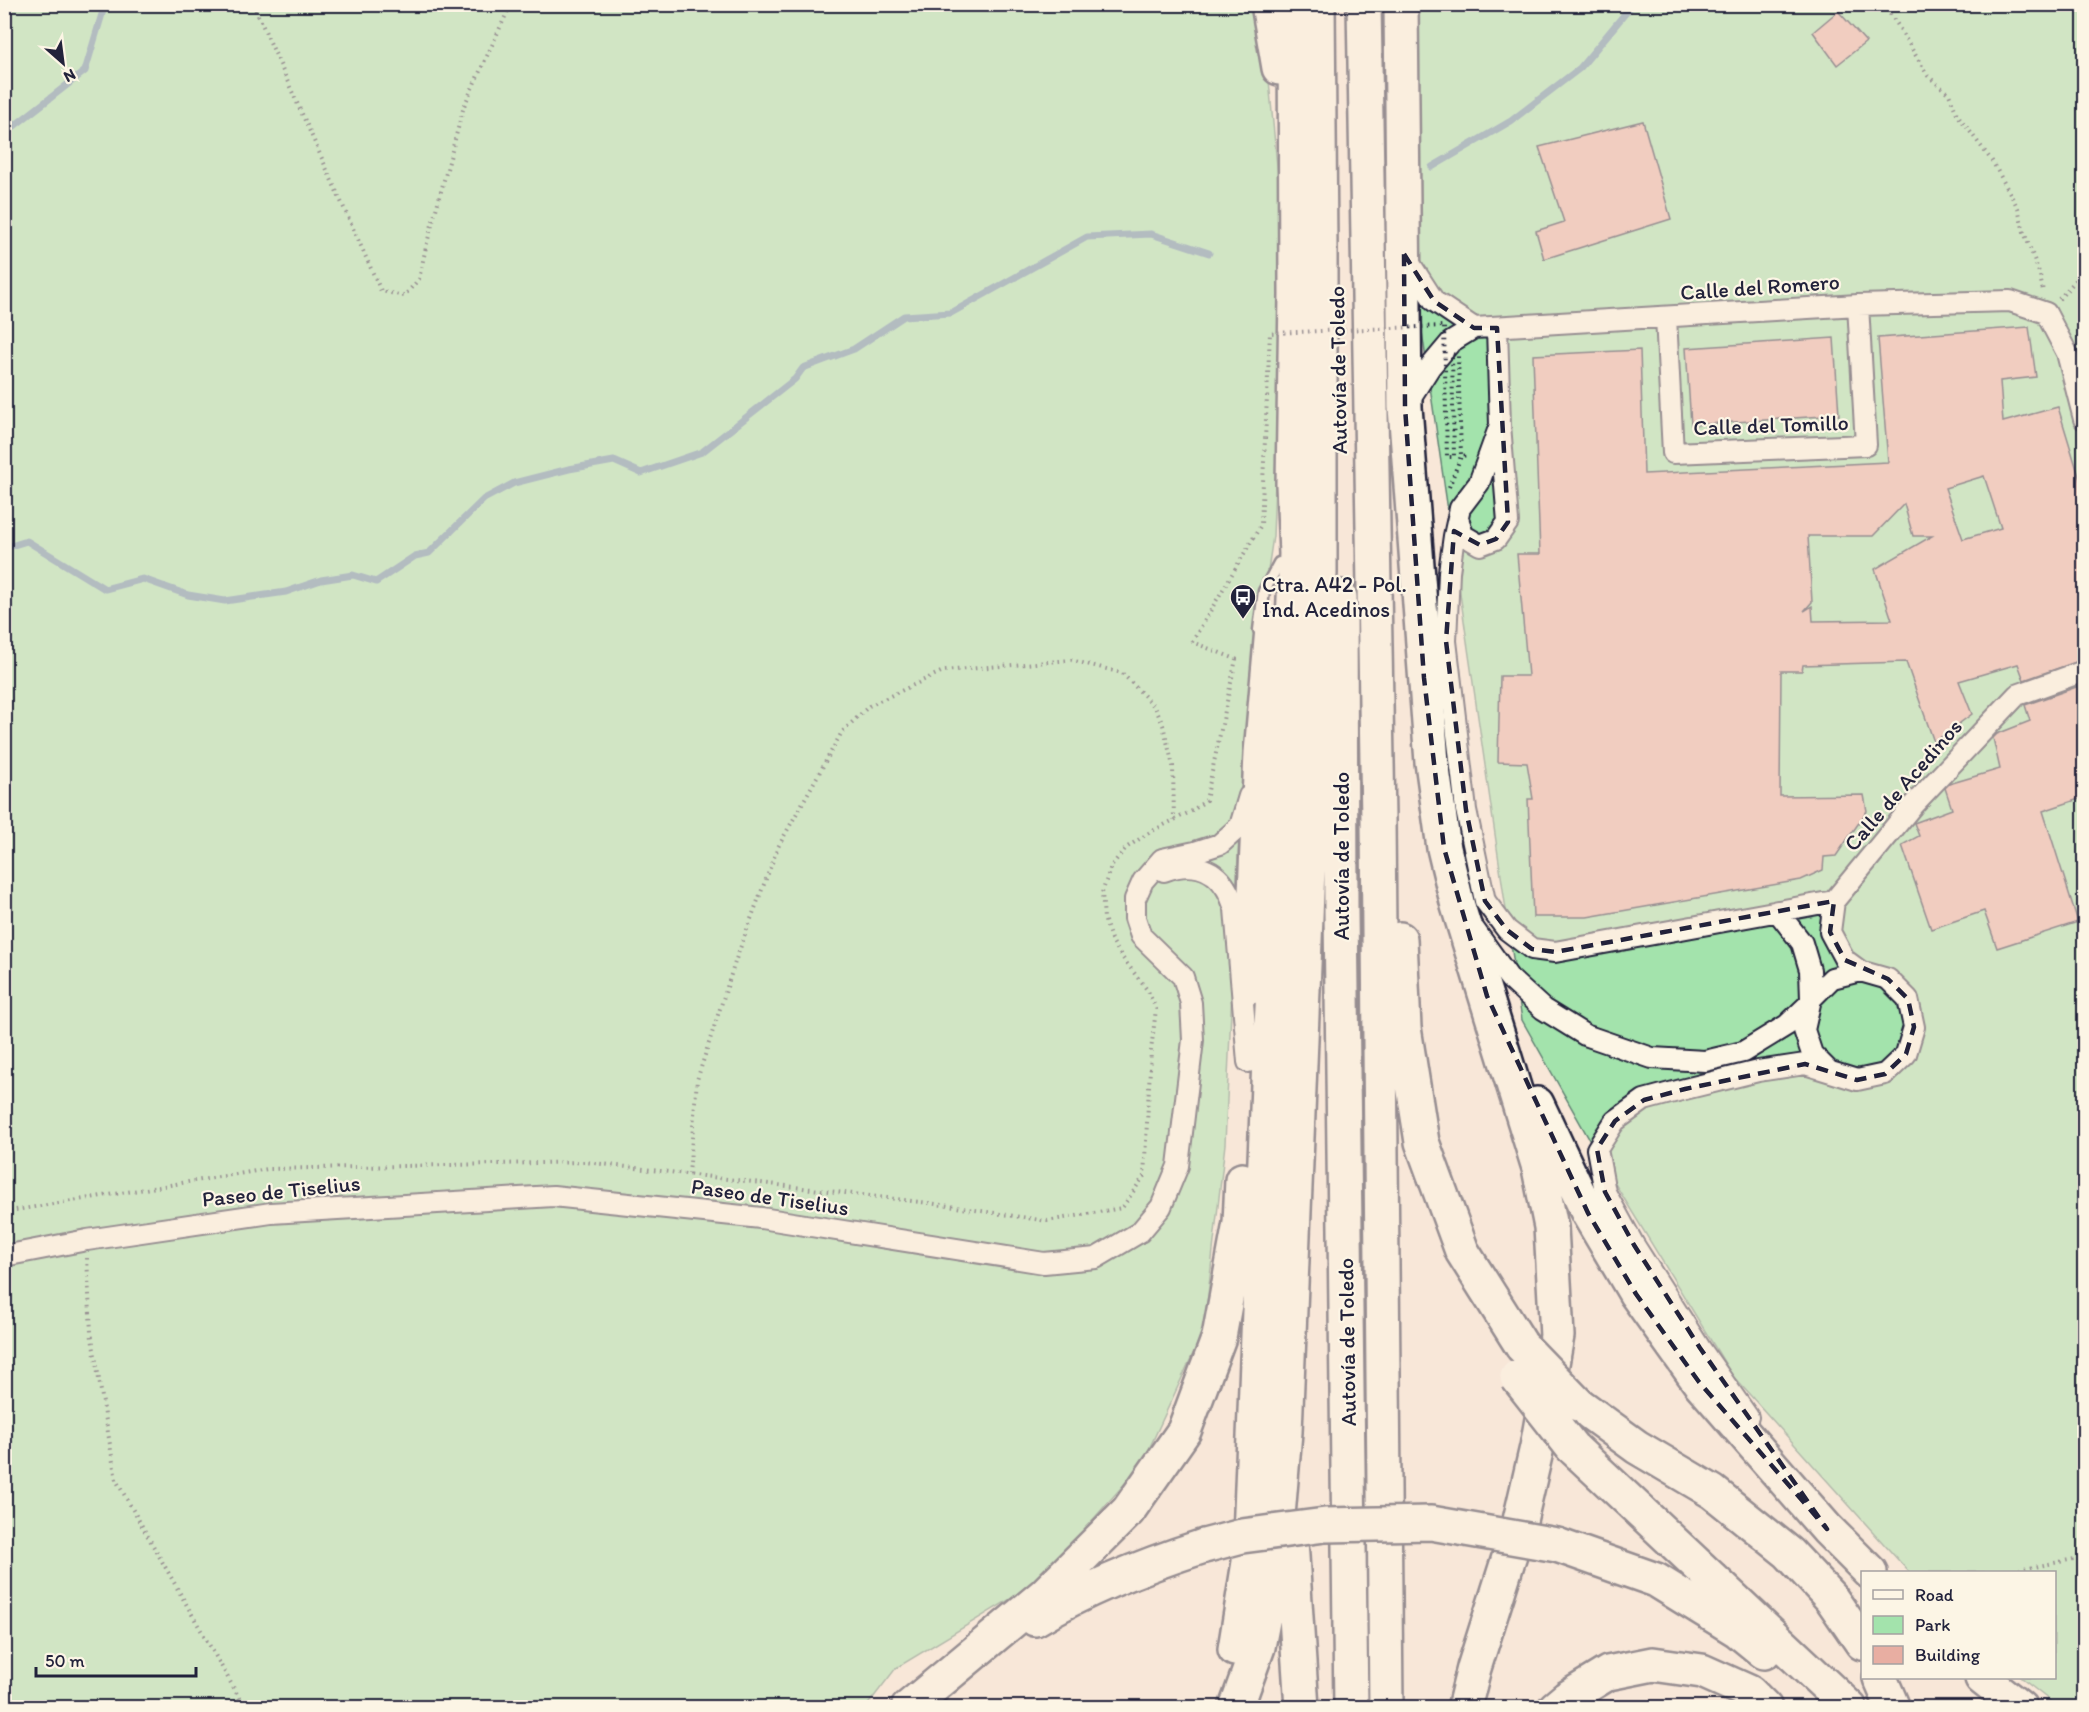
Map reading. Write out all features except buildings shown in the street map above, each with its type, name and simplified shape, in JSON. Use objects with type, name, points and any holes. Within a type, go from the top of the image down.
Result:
[{"type":"highway","points":[[1268,4],[1296,171]]},
{"type":"highway","points":[[1215,1707],[1237,1644],[1250,1562],[1269,1059],[1287,768],[1296,566],[1293,484],[1295,4]]},
{"type":"highway","points":[[1236,1707],[1258,1647],[1274,1564],[1286,1432],[1320,573],[1318,4]]},
{"type":"highway","name":"Autovía de Toledo","points":[[1334,4],[1340,452],[1341,912],[1351,1707]]},
{"type":"highway","name":"Autovía de Toledo","points":[[1364,4],[1374,466],[1386,1707]]},
{"type":"highway","points":[[1401,4],[1405,407],[1432,762],[1444,848],[1458,906],[1539,1168],[1549,1217],[1555,1276],[1557,1336],[1537,1447],[1518,1529],[1464,1707]]},
{"type":"highway","points":[[908,1707],[1045,1594],[1128,1512],[1184,1431],[1220,1337],[1240,1223],[1261,753],[1279,563],[1293,484]]},
{"type":"highway","points":[[1320,573],[1325,624],[1329,732],[1329,872],[1341,912]]},
{"type":"highway","points":[[1378,820],[1400,942],[1404,1028],[1422,1142],[1462,1251],[1519,1361],[1572,1447],[1850,1707]]},
{"type":"highway","points":[[1487,996],[1588,1213],[1636,1294],[1699,1382],[1827,1528],[1869,1571]]},
{"type":"highway","points":[[1519,1361],[1637,1447],[1713,1492],[1789,1553],[1831,1598],[1861,1640]]},
{"type":"highway","points":[[1286,1432],[1302,1707]]},
{"type":"highway","points":[[958,1666],[1043,1614],[1106,1582],[1204,1546],[1242,1536],[1325,1525],[1431,1523],[1557,1545],[1656,1580],[1737,1630],[1833,1707]]},
{"type":"highway","points":[[1555,1707],[1608,1673],[1653,1664],[1702,1671],[1749,1692],[1765,1707]]},
{"type":"highway","points":[[1881,1679],[1893,1707]]},
{"type":"highway","points":[[1984,1679],[2019,1707]]},
{"type":"street","points":[[1404,254],[1434,302],[1474,328],[1451,342],[1430,367],[1405,407]]},
{"type":"street","name":"Calle del Romero","points":[[1474,328],[1858,305],[2010,301],[2046,313]]},
{"type":"street","name":"Calle del Tomillo","points":[[1666,317],[1673,453],[1866,446],[1858,305]]},
{"type":"street","points":[[2046,313],[2067,353],[2085,419]]},
{"type":"street","points":[[1458,518],[1462,536],[1480,545],[1496,539],[1508,522],[1500,425],[1497,328]]},
{"type":"street","points":[[1500,425],[1479,483],[1461,508],[1458,518],[1449,572],[1446,641],[1466,810],[1485,901],[1507,930],[1532,949],[1556,952],[1834,902],[1830,932],[1845,960],[1860,971],[1888,978],[1908,999],[1914,1027],[1906,1054],[1885,1074],[1857,1080],[1805,1064],[1758,1071],[1644,1100],[1615,1121],[1598,1149],[1605,1192],[1634,1245],[1700,1348],[1827,1528]]},
{"type":"street","name":"Calle de Acedinos","points":[[1834,902],[1913,805],[2017,695],[2085,671]]},
{"type":"street","points":[[1143,881],[1162,859],[1220,844],[1240,826],[1261,753]]},
{"type":"street","points":[[1143,881],[1178,866],[1206,868],[1226,887],[1235,909],[1248,1062]]},
{"type":"street","name":"Paseo de Tiselius","points":[[4,1256],[87,1240],[271,1213],[553,1196],[761,1218],[1044,1263],[1095,1258],[1140,1232],[1161,1207],[1178,1166],[1192,1040],[1191,1003],[1183,977],[1141,936],[1135,918],[1136,899],[1143,881]]},
{"type":"street","points":[[1458,906],[1509,978],[1543,1009],[1585,1035],[1652,1058],[1705,1061],[1743,1052],[1787,1025],[1832,978],[1860,971]]},
{"type":"street","points":[[1777,911],[1802,943],[1810,970],[1810,1002],[1804,1030],[1812,1054],[1829,1071]]},
{"type":"path","points":[[253,4],[381,291],[404,296],[419,279],[464,106],[511,4]]},
{"type":"path","points":[[1883,4],[1928,76],[1949,94],[1957,114],[1992,161],[2018,208],[2040,275],[2046,313]]},
{"type":"path","points":[[2046,313],[2085,271]]},
{"type":"path","points":[[689,1174],[697,1080],[736,959],[778,847],[842,732],[869,706],[942,671],[1071,660],[1122,673],[1155,707],[1163,725],[1173,766],[1174,820],[1192,811],[1206,800],[1236,659],[1192,642],[1261,525],[1270,333],[1444,326],[1447,457],[1454,457],[1452,354],[1458,356],[1461,456],[1445,497]]},
{"type":"path","points":[[4,1212],[268,1169],[585,1162],[929,1203],[1047,1221],[1122,1208],[1144,1176],[1150,1051],[1156,1009],[1148,991],[1114,945]]},
{"type":"path","points":[[87,1240],[90,1332],[116,1480],[245,1707]]},
{"type":"path","points":[[2019,1570],[2085,1557]]},
{"type":"highlighted area","points":[[1404,254],[1434,301],[1474,328],[1497,328],[1508,522],[1496,539],[1480,545],[1454,531],[1446,641],[1466,810],[1485,901],[1507,930],[1532,949],[1555,952],[1834,901],[1830,932],[1845,960],[1888,979],[1908,999],[1914,1027],[1906,1054],[1885,1074],[1857,1080],[1805,1064],[1685,1089],[1644,1100],[1615,1121],[1597,1149],[1605,1192],[1634,1245],[1700,1348],[1827,1529],[1699,1382],[1636,1294],[1588,1213],[1487,996],[1444,848],[1424,678],[1405,407]]},
{"type":"green space","points":[[5,5],[1257,5],[1267,59],[1284,241],[1273,536],[1251,688],[1252,721],[1241,788],[1225,1144],[1204,1330],[1142,1464],[1037,1583],[896,1668],[866,1707],[5,1708]]},
{"type":"green space","points":[[1418,5],[2084,5],[2084,1707],[2058,1707],[2022,1679],[2056,1679],[2056,1571],[1908,1571],[1732,1375],[1609,1174],[1522,1020],[1417,297]]},
{"type":"waterway","points":[[4,134],[85,71],[105,4]]},
{"type":"waterway","points":[[1432,167],[1511,121],[1580,68],[1633,4]]},
{"type":"waterway","points":[[4,548],[27,541],[105,589],[143,579],[188,595],[225,601],[286,592],[321,580],[353,575],[376,582],[415,556],[429,553],[484,499],[514,483],[569,469],[614,461],[641,473],[702,452],[795,379],[803,368],[854,349],[904,316],[951,313],[1087,237],[1151,234],[1209,253]]},
{"type":"place","name":"Ctra. A42 - Pol. Ind. Acedinos","points":[[1243,620]]}]
